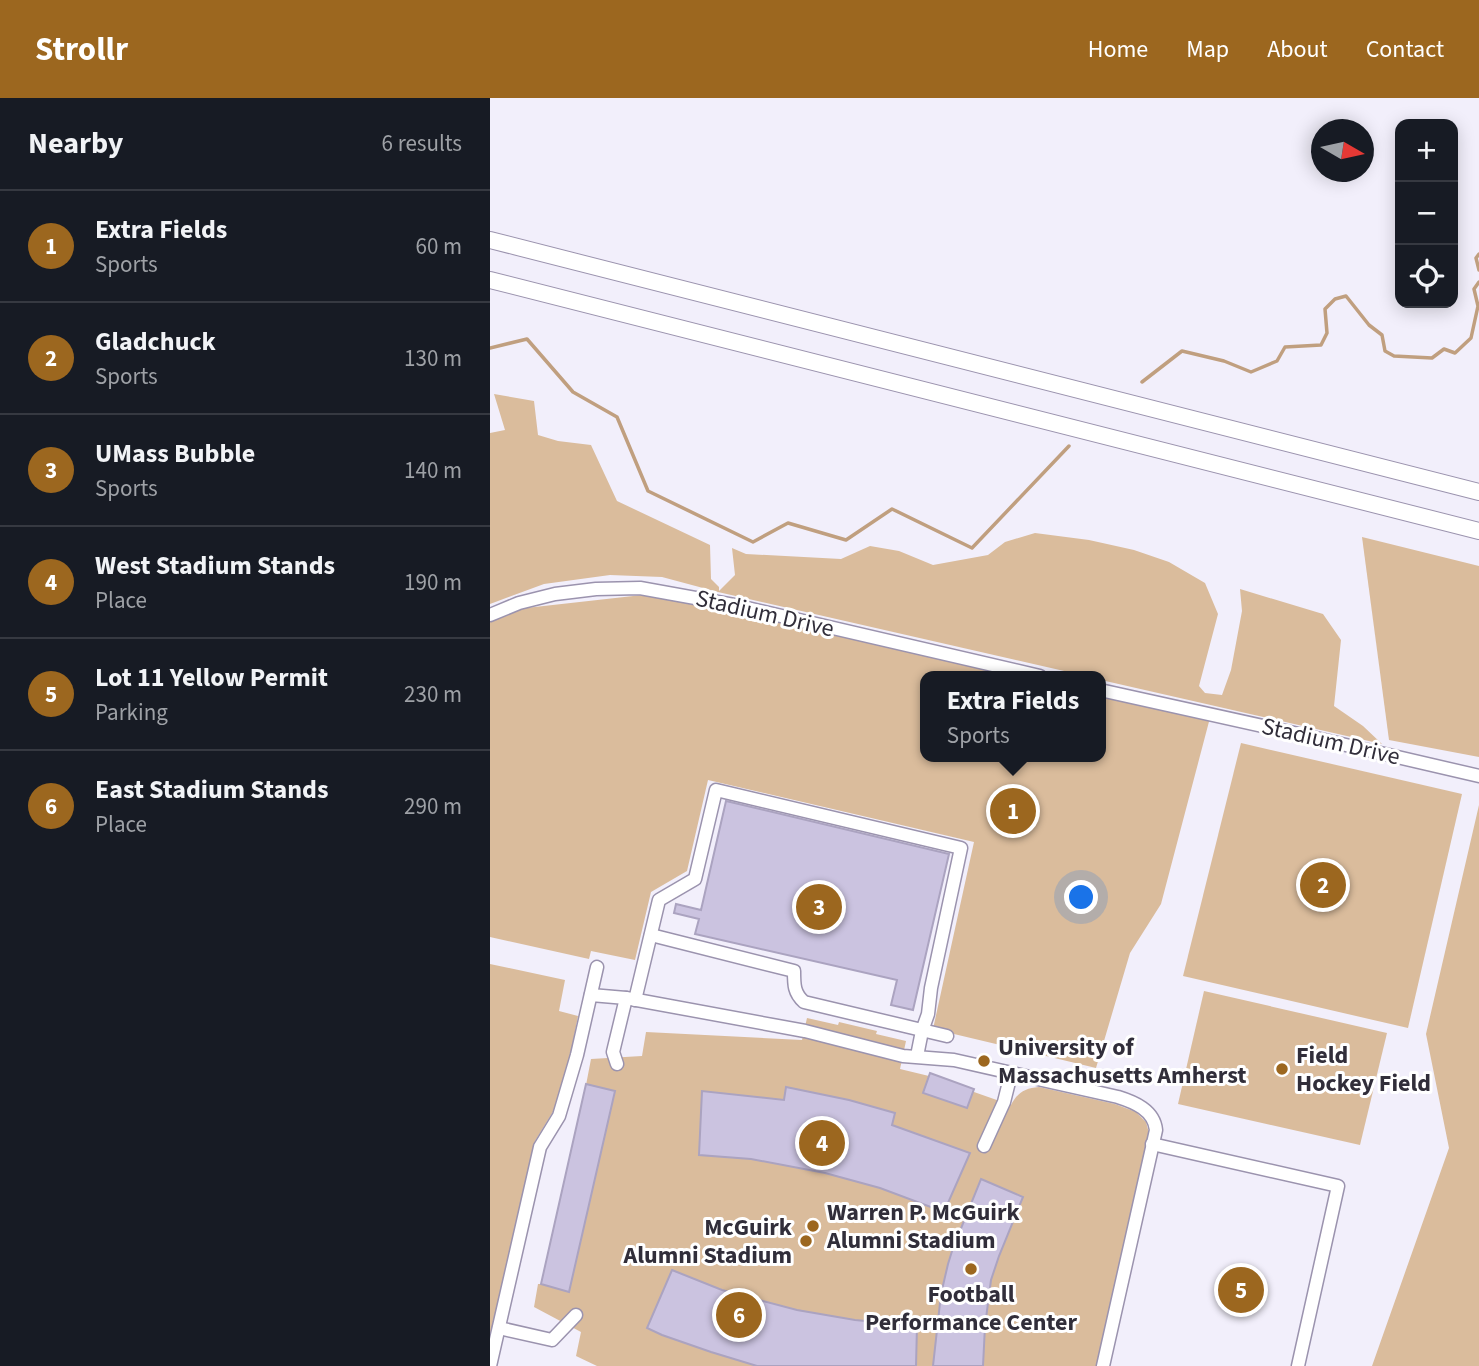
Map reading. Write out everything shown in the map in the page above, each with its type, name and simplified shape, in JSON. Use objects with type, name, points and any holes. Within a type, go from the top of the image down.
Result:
[{"type":"main road","points":[[490,240],[1479,492]]},
{"type":"main road","points":[[490,280],[1479,531]]},
{"type":"street","name":"Stadium Drive","points":[[490,615],[519,603],[555,594],[596,589],[640,588],[734,605],[1018,671]]},
{"type":"street","name":"Stadium Drive","points":[[1106,691],[1479,776]]},
{"type":"street","points":[[617,1064],[613,1052],[651,934],[659,900],[695,879],[716,790],[961,848],[917,1056]]},
{"type":"street","points":[[651,934],[794,971],[797,996],[804,1002],[947,1036]]},
{"type":"street","points":[[491,1366],[540,1147],[559,1116],[577,1055],[597,968]]},
{"type":"street","points":[[591,995],[631,999],[805,1031],[903,1056],[954,1060],[1118,1097],[1147,1112],[1155,1125],[1152,1144],[1103,1366]]},
{"type":"street","points":[[984,1146],[1004,1101],[1011,1074]]},
{"type":"street","points":[[1152,1144],[1338,1186],[1298,1366]]},
{"type":"street","points":[[499,1328],[552,1340],[576,1315]]},
{"type":"shaded area","points":[[494,394],[534,401],[538,435],[558,441],[591,445],[617,501],[710,545],[711,579],[719,587],[719,591],[735,575],[732,548],[746,554],[841,559],[870,546],[899,551],[933,565],[988,555],[1005,542],[1035,533],[1089,540],[1134,550],[1169,562],[1205,583],[1218,614],[1199,686],[1205,693],[1222,695],[1231,670],[1242,611],[1240,589],[1323,614],[1341,640],[1334,706],[1363,726],[1382,744],[1106,681],[1106,671],[1064,671],[718,592],[662,577],[610,575],[544,584],[490,604],[490,433],[505,430]]},
{"type":"shaded area","points":[[1362,537],[1479,566],[1479,757],[1389,740]]},
{"type":"shaded area","points":[[669,592],[1020,671],[920,671],[920,762],[1106,762],[1106,691],[1211,714],[1161,904],[1130,953],[1096,1068],[933,1029],[974,842],[708,780],[687,871],[651,892],[635,960],[591,951],[589,959],[490,937],[490,619],[498,611]]},
{"type":"shaded area","points":[[1241,743],[1462,794],[1408,1028],[1183,976]]},
{"type":"shaded area","points":[[1479,805],[1479,1366],[1372,1366],[1449,1148],[1426,1034]]},
{"type":"shaded area","points":[[490,964],[565,980],[559,1011],[578,1016],[566,1079],[554,1110],[535,1141],[490,1339]]},
{"type":"shaded area","name":"Field Hockey Field","points":[[1204,991],[1387,1033],[1360,1145],[1178,1104]]},
{"type":"shaded area","points":[[807,1018],[838,1025],[839,1022],[906,1041],[900,1069],[929,1076],[930,1073],[1011,1105],[1022,1092],[1039,1087],[1115,1104],[1136,1112],[1146,1122],[1149,1140],[1097,1366],[597,1366],[576,1356],[581,1332],[534,1307],[591,1059],[642,1056],[646,1032],[802,1040]]},
{"type":"building","points":[[726,801],[949,854],[913,1010],[891,1005],[897,980],[695,934],[699,919],[674,913],[676,904],[701,910]]},
{"type":"building","points":[[930,1073],[974,1089],[967,1108],[923,1093]]},
{"type":"building","points":[[586,1084],[615,1091],[569,1292],[541,1284]]},
{"type":"building","points":[[786,1087],[895,1113],[892,1125],[970,1153],[944,1212],[880,1188],[825,1173],[751,1159],[699,1155],[702,1091],[784,1100]]},
{"type":"building","name":"Football Performance Center","points":[[981,1179],[1023,1197],[991,1280],[983,1366],[933,1366],[941,1294],[948,1264]]},
{"type":"building","points":[[672,1270],[722,1290],[797,1310],[855,1320],[917,1326],[916,1366],[757,1366],[662,1335],[647,1328]]},
{"type":"waterway","points":[[1479,254],[1476,258],[1479,270]]},
{"type":"waterway","points":[[1142,382],[1182,351],[1224,361],[1251,372],[1277,361],[1285,347],[1321,345],[1327,333],[1325,309],[1335,299],[1346,296],[1369,325],[1382,335],[1385,351],[1394,356],[1432,358],[1444,349],[1455,353],[1471,338],[1478,306],[1474,289],[1479,282]]},
{"type":"waterway","points":[[490,348],[527,339],[573,392],[617,417],[648,491],[753,542],[788,523],[846,540],[892,509],[972,548],[1069,446]]},
{"type":"place","name":"Extra Fields","points":[[1013,811]]},
{"type":"place","name":"Gladchuck","points":[[1323,885]]},
{"type":"place","name":"UMass Bubble","points":[[819,907]]},
{"type":"place","name":"University of Massachusetts Amherst","points":[[984,1061]]},
{"type":"place","name":"Field Hockey Field","points":[[1282,1069]]},
{"type":"place","name":"West Stadium Stands","points":[[822,1143]]},
{"type":"place","name":"Warren P. McGuirk Alumni Stadium","points":[[813,1226]]},
{"type":"place","name":"McGuirk Alumni Stadium","points":[[806,1241]]},
{"type":"place","name":"Football Performance Center","points":[[971,1269]]},
{"type":"place","name":"Lot 11 Yellow Permit","points":[[1241,1290]]},
{"type":"place","name":"East Stadium Stands","points":[[739,1315]]}]
